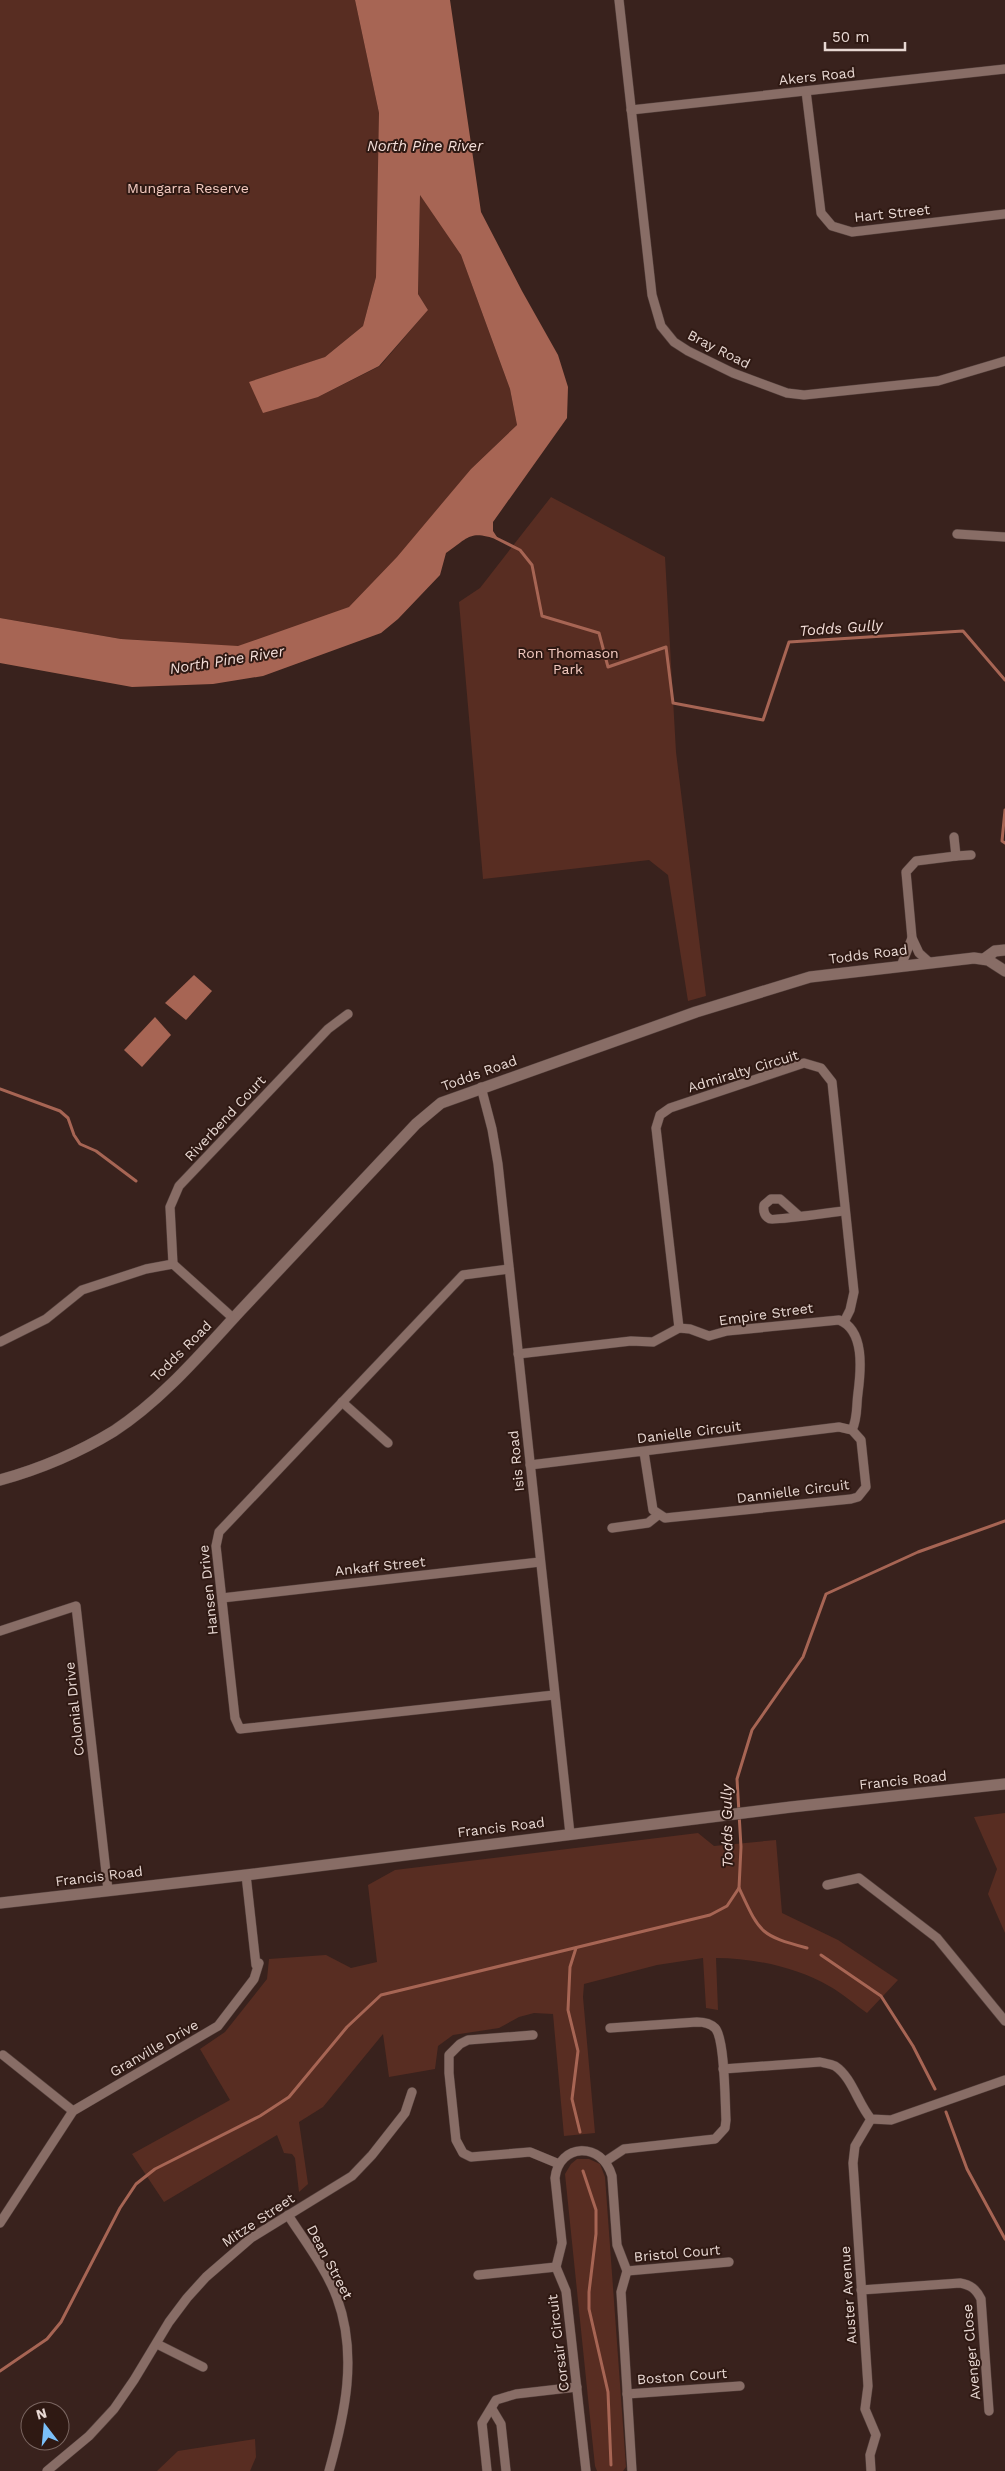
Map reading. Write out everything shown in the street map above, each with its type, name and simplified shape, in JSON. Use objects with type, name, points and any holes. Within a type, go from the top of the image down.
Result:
[{"type":"street","name":"Bray Road","points":[[619,0],[654,309],[661,326],[674,342],[688,351],[772,389],[804,395],[938,380],[1005,361]]},
{"type":"street","name":"Akers Road","points":[[631,110],[1005,69]]},
{"type":"street","name":"Hart Street","points":[[806,91],[821,214],[832,226],[852,232],[1005,214]]},
{"type":"street","points":[[957,534],[1005,537]]},
{"type":"street","points":[[954,836],[956,856]]},
{"type":"street","points":[[929,962],[919,953],[912,938],[905,881],[908,868],[919,860],[971,855]]},
{"type":"street","points":[[901,966],[912,938]]},
{"type":"street","points":[[1005,950],[995,952],[984,959],[1005,971]]},
{"type":"street","name":"Todds Road","points":[[0,1480],[54,1463],[115,1430],[170,1385],[429,1112],[441,1103],[481,1087],[696,1012],[820,975],[929,962],[984,959]]},
{"type":"street","name":"Riverbend Court","points":[[173,1264],[170,1207],[180,1186],[328,1029],[348,1014]]},
{"type":"street","name":"Admiralty Circuit","points":[[679,1328],[656,1128],[660,1115],[670,1108],[804,1063],[821,1068],[832,1082],[844,1211],[854,1292],[850,1310],[844,1322]]},
{"type":"street","name":"Isis Road","points":[[481,1087],[492,1128],[498,1164],[570,1834]]},
{"type":"street","points":[[798,1215],[844,1211]]},
{"type":"street","points":[[0,1342],[46,1319],[82,1290],[146,1269],[173,1264],[233,1318]]},
{"type":"street","name":"Hansen Drive","points":[[509,1269],[463,1275],[219,1532],[216,1546],[236,1718],[240,1729],[554,1695]]},
{"type":"street","name":"Empire Street","points":[[679,1328],[709,1336],[727,1331],[834,1319],[844,1322]]},
{"type":"street","points":[[844,1322],[856,1336],[862,1374],[858,1411],[852,1430]]},
{"type":"street","points":[[518,1354],[631,1341],[653,1342],[679,1328]]},
{"type":"street","points":[[342,1402],[388,1444]]},
{"type":"street","name":"Danielle Circuit","points":[[530,1465],[839,1427],[852,1430]]},
{"type":"street","name":"Dannielle Circuit","points":[[612,1528],[648,1523],[658,1515],[671,1519],[858,1497],[866,1487],[866,1480],[861,1440],[852,1430]]},
{"type":"street","points":[[644,1452],[651,1503],[653,1510],[658,1515]]},
{"type":"street","name":"Ankaff Street","points":[[222,1598],[540,1562]]},
{"type":"street","name":"Colonial Drive","points":[[0,1630],[76,1606],[108,1890]]},
{"type":"street","name":"Francis Road","points":[[0,1903],[246,1875],[772,1809],[1005,1784]]},
{"type":"street","name":"Granville Drive","points":[[0,2222],[73,2111],[218,2026],[254,1979],[259,1964],[256,1965],[246,1875]]},
{"type":"street","points":[[827,1885],[859,1878],[937,1938],[1005,2021]]},
{"type":"street","points":[[606,2161],[624,2149],[715,2140],[725,2128],[726,2120],[720,2035],[715,2028],[706,2022],[697,2022],[610,2028]]},
{"type":"street","points":[[533,2035],[468,2040],[454,2049],[448,2062],[456,2140],[464,2153],[471,2156],[530,2152],[559,2164]]},
{"type":"street","points":[[3,2055],[73,2111]]},
{"type":"street","points":[[723,2069],[820,2062],[836,2066],[847,2080],[862,2109],[871,2119],[891,2120],[1005,2080]]},
{"type":"street","name":"Mitze Street","points":[[47,2471],[89,2436],[114,2409],[187,2298],[206,2277],[251,2238],[352,2176],[372,2156],[405,2112],[412,2092]]},
{"type":"street","name":"Auster Avenue","points":[[871,2119],[855,2146],[853,2163],[868,2386],[865,2409],[876,2435],[870,2455],[871,2471]]},
{"type":"street","points":[[478,2275],[556,2267],[562,2243],[555,2178],[559,2164],[570,2154],[586,2151],[601,2156],[606,2161],[612,2176],[617,2245],[627,2271],[621,2292],[632,2471]]},
{"type":"street","name":"Dean Street","points":[[288,2215],[336,2296],[346,2329],[348,2360],[346,2397],[342,2426],[329,2471]]},
{"type":"street","name":"Bristol Court","points":[[627,2271],[729,2262]]},
{"type":"street","name":"Corsair Circuit","points":[[556,2267],[566,2292],[586,2471]]},
{"type":"street","name":"Avenger Close","points":[[861,2290],[960,2282],[970,2285],[978,2292],[981,2299],[989,2411]]},
{"type":"street","points":[[157,2344],[203,2367]]},
{"type":"street","name":"Boston Court","points":[[627,2394],[740,2386]]},
{"type":"street","points":[[488,2471],[482,2423],[496,2400],[503,2396],[577,2387]]},
{"type":"street","points":[[492,2409],[501,2424],[506,2471]]},
{"type":"green space","name":"Mungarra Reserve","points":[[0,0],[355,0],[379,113],[379,190],[383,216],[378,235],[376,277],[363,326],[325,357],[249,383],[318,397],[380,366],[428,310],[418,294],[420,194],[461,255],[510,389],[517,425],[471,469],[366,599],[350,607],[229,653],[157,641],[121,639],[0,618]]},
{"type":"green space","name":"Ron Thomason Park","points":[[551,497],[665,557],[676,752],[706,996],[688,1001],[668,875],[649,860],[483,879],[459,602],[480,588]]},
{"type":"green space","points":[[1005,1813],[1005,1933],[988,1894],[997,1869],[974,1817]]},
{"type":"green space","points":[[698,1833],[714,1846],[776,1840],[782,1913],[838,1940],[898,1980],[867,2013],[839,1992],[816,1979],[774,1965],[730,1958],[716,1958],[718,2010],[706,2008],[703,1958],[657,1965],[584,1984],[583,1997],[595,2133],[564,2136],[553,2014],[534,2013],[519,2017],[499,2028],[453,2035],[438,2046],[435,2069],[389,2077],[383,2034],[323,2107],[299,2122],[308,2184],[299,2192],[295,2158],[292,2154],[284,2153],[277,2135],[164,2202],[132,2154],[230,2100],[200,2049],[225,2032],[267,1979],[269,1959],[326,1955],[351,1968],[377,1962],[368,1885],[395,1870]]},
{"type":"green space","points":[[577,2159],[589,2159],[600,2164],[605,2177],[626,2467],[623,2471],[597,2471],[595,2466],[565,2174],[571,2164]]},
{"type":"green space","points":[[255,2439],[256,2457],[250,2471],[157,2471],[178,2451]]},
{"type":"water","name":"North Pine River","points":[[355,0],[450,0],[481,212],[558,355],[568,387],[567,418],[493,522],[493,531],[499,540],[482,535],[471,536],[446,553],[440,575],[398,619],[381,633],[263,676],[213,684],[132,687],[0,663],[0,618],[121,639],[238,646],[349,607],[397,557],[471,469],[517,425],[510,389],[461,255],[420,195],[418,294],[428,310],[379,366],[318,397],[263,413],[249,382],[325,357],[363,326],[376,277],[379,113]]},
{"type":"water","points":[[194,975],[212,991],[186,1020],[165,1003]]},
{"type":"water","points":[[155,1017],[171,1035],[142,1067],[124,1050]]},
{"type":"waterway","name":"Todds Gully","points":[[496,538],[520,550],[532,565],[542,616],[599,633],[608,667],[666,647],[673,703],[763,720],[789,642],[963,631],[1005,680]]},
{"type":"waterway","name":"Todds Gully","points":[[1005,810],[1002,841],[1005,843]]},
{"type":"waterway","points":[[0,1089],[60,1111],[68,1118],[74,1135],[80,1144],[96,1151],[136,1181]]},
{"type":"waterway","name":"Todds Gully","points":[[0,2371],[47,2339],[61,2322],[120,2208],[136,2184],[155,2169],[260,2116],[289,2097],[347,2027],[381,1995],[710,1915],[727,1906],[739,1888],[741,1847],[737,1779],[752,1730],[803,1657],[826,1594],[918,1552],[1005,1521]]},
{"type":"waterway","points":[[739,1888],[752,1915],[763,1930],[779,1939],[807,1948]]},
{"type":"waterway","points":[[576,1948],[570,1967],[568,2010],[578,2051],[572,2099],[580,2132]]},
{"type":"waterway","points":[[821,1955],[881,1996],[913,2046],[935,2089]]},
{"type":"waterway","points":[[946,2112],[967,2169],[1005,2239]]},
{"type":"waterway","points":[[583,2171],[596,2210],[596,2234],[589,2292],[589,2309],[608,2392],[611,2465]]}]
